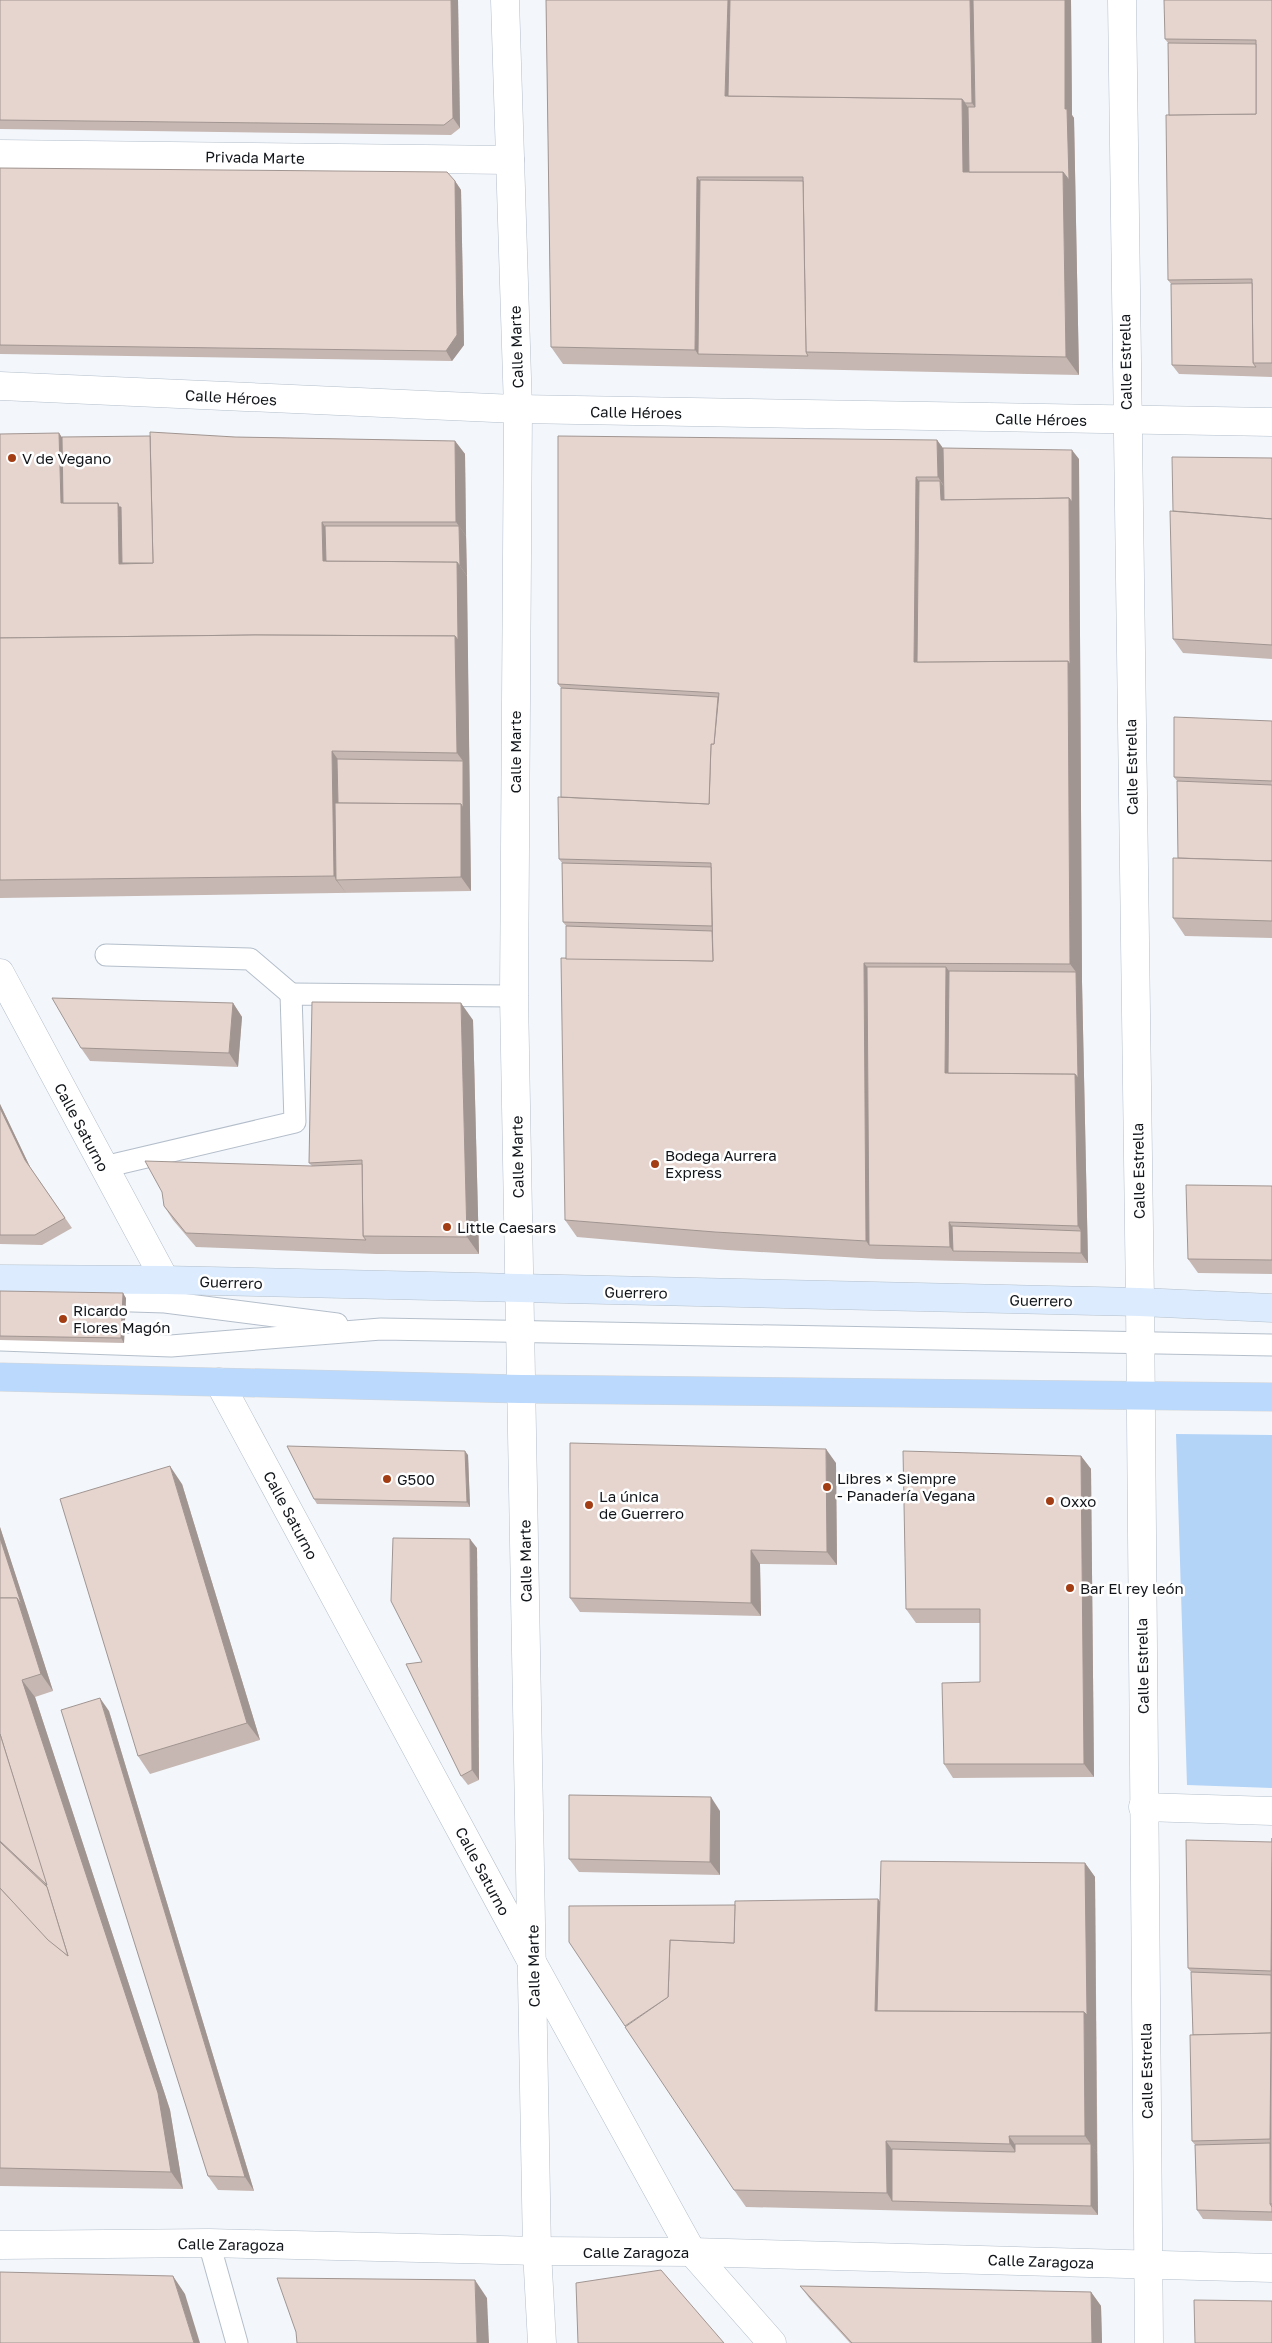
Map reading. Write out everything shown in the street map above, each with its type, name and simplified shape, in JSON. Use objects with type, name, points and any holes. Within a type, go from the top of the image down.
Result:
[{"type":"main road","name":"Guerrero","points":[[0,1279],[165,1280],[520,1290],[1140,1302],[1272,1308]]},
{"type":"main road","points":[[0,1376],[522,1389],[1139,1394],[1272,1397]]},
{"type":"street","name":"Calle Marte","points":[[505,0],[518,409],[514,996],[538,2251],[542,2343]]},
{"type":"street","name":"Calle Estrella","points":[[1122,0],[1126,421],[1140,1302],[1139,1394],[1149,2343]]},
{"type":"street","name":"Privada Marte","points":[[0,154],[510,160]]},
{"type":"street","name":"Calle Héroes","points":[[0,386],[518,409],[1126,421],[1272,422]]},
{"type":"street","name":"Calle Saturno","points":[[0,973],[165,1280]]},
{"type":"street","name":"Calle Saturno","points":[[219,1382],[533,1964],[692,2252],[772,2343]]},
{"type":"street","points":[[1143,1807],[1272,1811]]},
{"type":"street","name":"Calle Zaragoza","points":[[0,2245],[209,2243],[538,2251],[692,2252],[1272,2268]]},
{"type":"lane","points":[[106,955],[250,958],[291,994],[514,996]]},
{"type":"lane","points":[[104,1167],[295,1122],[291,994]]},
{"type":"lane","points":[[0,1298],[39,1299]]},
{"type":"lane","points":[[78,1300],[165,1302],[382,1329],[1272,1345]]},
{"type":"lane","points":[[0,1340],[171,1346],[382,1329]]},
{"type":"lane","points":[[209,2243],[237,2343]]},
{"type":"shaded area","points":[[1176,1434],[1272,1435],[1272,1788],[1187,1785]]},
{"type":"building","points":[[0,0],[451,0],[453,118],[444,125],[0,120]]},
{"type":"building","points":[[546,0],[728,0],[725,96],[962,99],[963,172],[1063,172],[1066,357],[806,352],[803,177],[697,177],[695,350],[551,347]]},
{"type":"building","points":[[730,0],[970,0],[972,103],[965,103],[962,99],[728,96]]},
{"type":"building","points":[[973,0],[1065,0],[1065,109],[1067,109],[1069,180],[1063,172],[969,172],[968,107],[975,107]]},
{"type":"building","points":[[1164,0],[1272,0],[1272,363],[1253,363],[1252,279],[1168,280],[1166,115],[1256,114],[1256,40],[1165,39]]},
{"type":"building","points":[[1168,43],[1256,44],[1256,114],[1169,115]]},
{"type":"building","points":[[0,168],[447,172],[455,181],[457,335],[446,351],[0,345]]},
{"type":"building","points":[[700,180],[803,181],[806,352],[808,356],[698,354]]},
{"type":"building","points":[[1252,283],[1253,363],[1256,367],[1172,365],[1171,284]]},
{"type":"building","points":[[150,432],[235,437],[455,441],[456,522],[322,522],[323,561],[457,562],[458,640],[455,636],[255,635],[0,638],[0,434],[59,433],[61,503],[118,503],[119,564],[153,563]]},
{"type":"building","points":[[150,436],[153,563],[122,563],[121,507],[119,507],[118,503],[63,503],[62,437]]},
{"type":"building","points":[[558,436],[937,440],[938,477],[916,477],[914,662],[1068,661],[1070,964],[864,963],[866,1241],[715,1232],[565,1220],[561,958],[713,961],[711,863],[559,859],[558,797],[709,804],[711,744],[714,744],[719,693],[558,684]]},
{"type":"building","points":[[943,448],[1072,450],[1072,502],[1069,498],[944,500]]},
{"type":"building","points":[[1172,457],[1272,458],[1272,519],[1173,511]]},
{"type":"building","points":[[919,481],[940,481],[941,500],[1069,498],[1070,665],[1068,661],[917,662]]},
{"type":"building","points":[[1170,511],[1272,519],[1272,645],[1173,639]]},
{"type":"building","points":[[325,526],[459,526],[460,566],[457,562],[326,561]]},
{"type":"building","points":[[255,635],[455,636],[457,753],[332,751],[334,876],[0,880],[0,638]]},
{"type":"building","points":[[561,688],[718,697],[714,744],[711,744],[709,804],[561,797]]},
{"type":"building","points":[[1174,717],[1272,721],[1272,781],[1174,777]]},
{"type":"building","points":[[337,759],[463,761],[463,808],[461,804],[338,803]]},
{"type":"building","points":[[1177,781],[1272,785],[1272,861],[1178,858]]},
{"type":"building","points":[[335,803],[461,804],[461,877],[336,880]]},
{"type":"building","points":[[1173,858],[1272,861],[1272,921],[1173,918]]},
{"type":"building","points":[[562,863],[711,867],[712,926],[563,922]]},
{"type":"building","points":[[566,926],[712,931],[713,961],[566,959]]},
{"type":"building","points":[[867,967],[946,967],[945,1073],[1075,1074],[1078,1226],[949,1222],[950,1247],[869,1245]]},
{"type":"building","points":[[949,971],[1076,972],[1078,1078],[1075,1074],[948,1073]]},
{"type":"building","points":[[52,998],[233,1003],[229,1053],[81,1048]]},
{"type":"building","points":[[312,1002],[461,1003],[467,1237],[363,1236],[362,1160],[309,1163]]},
{"type":"building","points":[[0,1108],[25,1160],[65,1218],[35,1235],[0,1235]]},
{"type":"building","points":[[145,1161],[312,1166],[362,1164],[363,1236],[366,1240],[186,1233],[164,1206],[162,1192]]},
{"type":"building","points":[[1186,1185],[1272,1186],[1272,1260],[1188,1259]]},
{"type":"building","points":[[952,1226],[1081,1231],[1081,1253],[953,1251]]},
{"type":"building","name":"Ricardo Flores Magón","points":[[0,1291],[123,1293],[121,1338],[0,1336]]},
{"type":"building","points":[[570,1443],[826,1449],[827,1552],[751,1550],[751,1603],[570,1598]]},
{"type":"building","name":"G500","points":[[287,1446],[465,1451],[467,1502],[314,1499]]},
{"type":"building","points":[[903,1451],[1081,1456],[1084,1764],[944,1764],[942,1683],[980,1682],[980,1609],[906,1609]]},
{"type":"building","points":[[170,1466],[247,1723],[138,1756],[60,1499]]},
{"type":"building","points":[[0,1538],[22,1606],[17,1598],[0,1598]]},
{"type":"building","points":[[393,1538],[470,1539],[472,1770],[461,1776],[406,1664],[422,1662],[391,1601]]},
{"type":"building","points":[[0,1598],[17,1598],[41,1674],[22,1680],[158,2093],[171,2172],[0,2168],[0,1888],[47,1938],[68,1956],[0,1734]]},
{"type":"building","points":[[100,1698],[245,2177],[208,2176],[61,1710]]},
{"type":"building","points":[[0,1734],[47,1885],[0,1841]]},
{"type":"building","points":[[569,1795],[711,1797],[710,1862],[569,1859]]},
{"type":"building","points":[[1272,1838],[1272,2204],[1270,2204]]},
{"type":"building","points":[[1186,1840],[1272,1842],[1271,1971],[1188,1968]]},
{"type":"building","points":[[0,1842],[47,1887],[68,1956],[48,1940],[0,1888]]},
{"type":"building","points":[[881,1861],[1085,1863],[1087,2015],[1084,2012],[877,2011]]},
{"type":"building","points":[[878,1899],[875,2011],[1084,2012],[1085,2136],[1009,2136],[1010,2144],[886,2141],[887,2193],[734,2190],[625,2027],[668,1997],[670,1940],[734,1943],[735,1901]]},
{"type":"building","points":[[735,1905],[734,1943],[670,1940],[668,1997],[625,2026],[569,1942],[569,1906]]},
{"type":"building","points":[[1191,1972],[1271,1975],[1271,2033],[1193,2035]]},
{"type":"building","points":[[1271,2033],[1270,2139],[1192,2141],[1190,2035]]},
{"type":"building","points":[[1270,2143],[1270,2204],[1272,2212],[1197,2210],[1195,2145]]},
{"type":"building","points":[[1015,2144],[1091,2144],[1091,2206],[892,2201],[892,2149],[1015,2152]]},
{"type":"building","points":[[661,2270],[724,2343],[578,2343],[576,2283]]},
{"type":"building","points":[[0,2272],[173,2276],[194,2343],[0,2343]]},
{"type":"building","points":[[277,2278],[475,2280],[477,2343],[297,2343],[296,2332]]},
{"type":"building","points":[[800,2286],[1091,2292],[1092,2343],[852,2343]]},
{"type":"building","points":[[1194,2300],[1272,2301],[1272,2343],[1195,2343]]},
{"type":"place","name":"V de Vegano","points":[[12,458]]},
{"type":"place","name":"Bodega Aurrera Express","points":[[655,1164]]},
{"type":"place","name":"Little Caesars","points":[[447,1227]]},
{"type":"place","name":"Ricardo Flores Magón","points":[[63,1319]]},
{"type":"place","name":"G500","points":[[387,1479]]},
{"type":"place","name":"Libres × Siempre - Panadería Vegana","points":[[827,1487]]},
{"type":"place","name":"Oxxo","points":[[1050,1501]]},
{"type":"place","name":"La única de Guerrero","points":[[589,1505]]},
{"type":"place","name":"Bar El rey león","points":[[1070,1588]]}]
